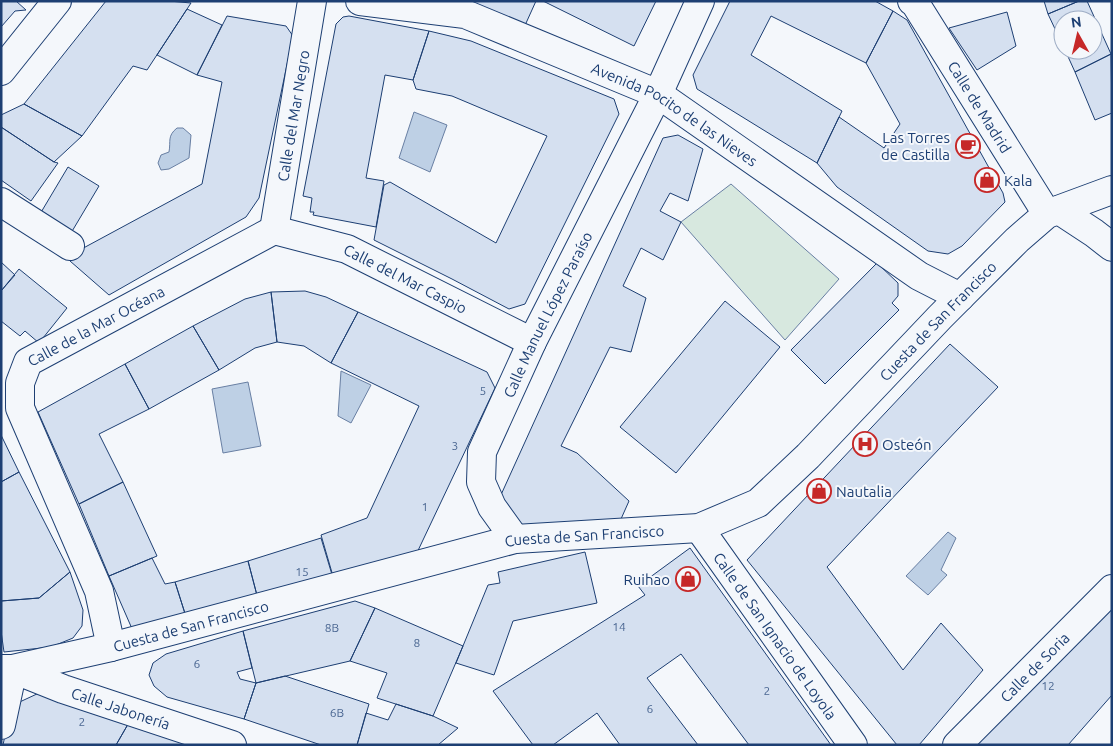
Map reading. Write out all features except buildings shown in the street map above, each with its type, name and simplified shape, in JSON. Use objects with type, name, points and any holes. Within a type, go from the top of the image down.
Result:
[{"type":"street","points":[[1,71],[57,1]]},
{"type":"street","name":"Calle del Mar Negro","points":[[274,230],[312,1]]},
{"type":"street","name":"Avenida Pocito de las Nieves","points":[[360,1],[465,14],[658,94],[919,276],[960,297]]},
{"type":"street","name":"Calle Manuel López Paraíso","points":[[515,539],[492,507],[481,482],[482,452],[532,342],[658,94],[700,1]]},
{"type":"street","name":"Calle de Madrid","points":[[912,1],[1053,212]]},
{"type":"street","name":"Cuesta de San Francisco","points":[[7,669],[111,647],[515,539],[699,528],[758,503],[808,456],[1017,240],[1053,212],[1112,190]]},
{"type":"street","points":[[1,202],[70,246]]},
{"type":"street","points":[[1053,212],[1094,232],[1112,247]]},
{"type":"street","name":"Calle del Mar Caspio","points":[[274,230],[347,249],[532,342]]},
{"type":"street","name":"Calle de la Mar Océana","points":[[111,647],[99,591],[20,408],[20,383],[28,362],[274,230]]},
{"type":"street","points":[[1,372],[28,362]]},
{"type":"street","name":"Calle de San Ignacio de Loyola","points":[[699,528],[853,745]]},
{"type":"street","name":"Calle de Soria","points":[[957,745],[1112,589]]},
{"type":"street","points":[[1,725],[7,669]]},
{"type":"street","name":"Calle Jabonería","points":[[7,669],[63,690],[232,745]]},
{"type":"shaded area","points":[[731,184],[839,279],[785,340],[681,222]]},
{"type":"water","points":[[414,112],[447,125],[430,172],[399,158]]},
{"type":"water","points":[[177,128],[183,128],[191,135],[189,158],[169,169],[161,170],[158,163],[161,155],[169,152],[171,136]]},
{"type":"water","points":[[341,371],[371,385],[351,423],[338,416]]},
{"type":"water","points":[[248,382],[261,446],[223,453],[212,389]]},
{"type":"water","points":[[948,532],[956,538],[941,570],[947,575],[928,595],[906,576]]},
{"type":"place","name":"Las Torres de Castilla","points":[[968,146]]},
{"type":"place","name":"Kala","points":[[987,180]]},
{"type":"place","name":"Osteón","points":[[865,444]]},
{"type":"place","name":"Nautalia","points":[[819,491]]},
{"type":"place","name":"Ruihao","points":[[688,579]]}]
